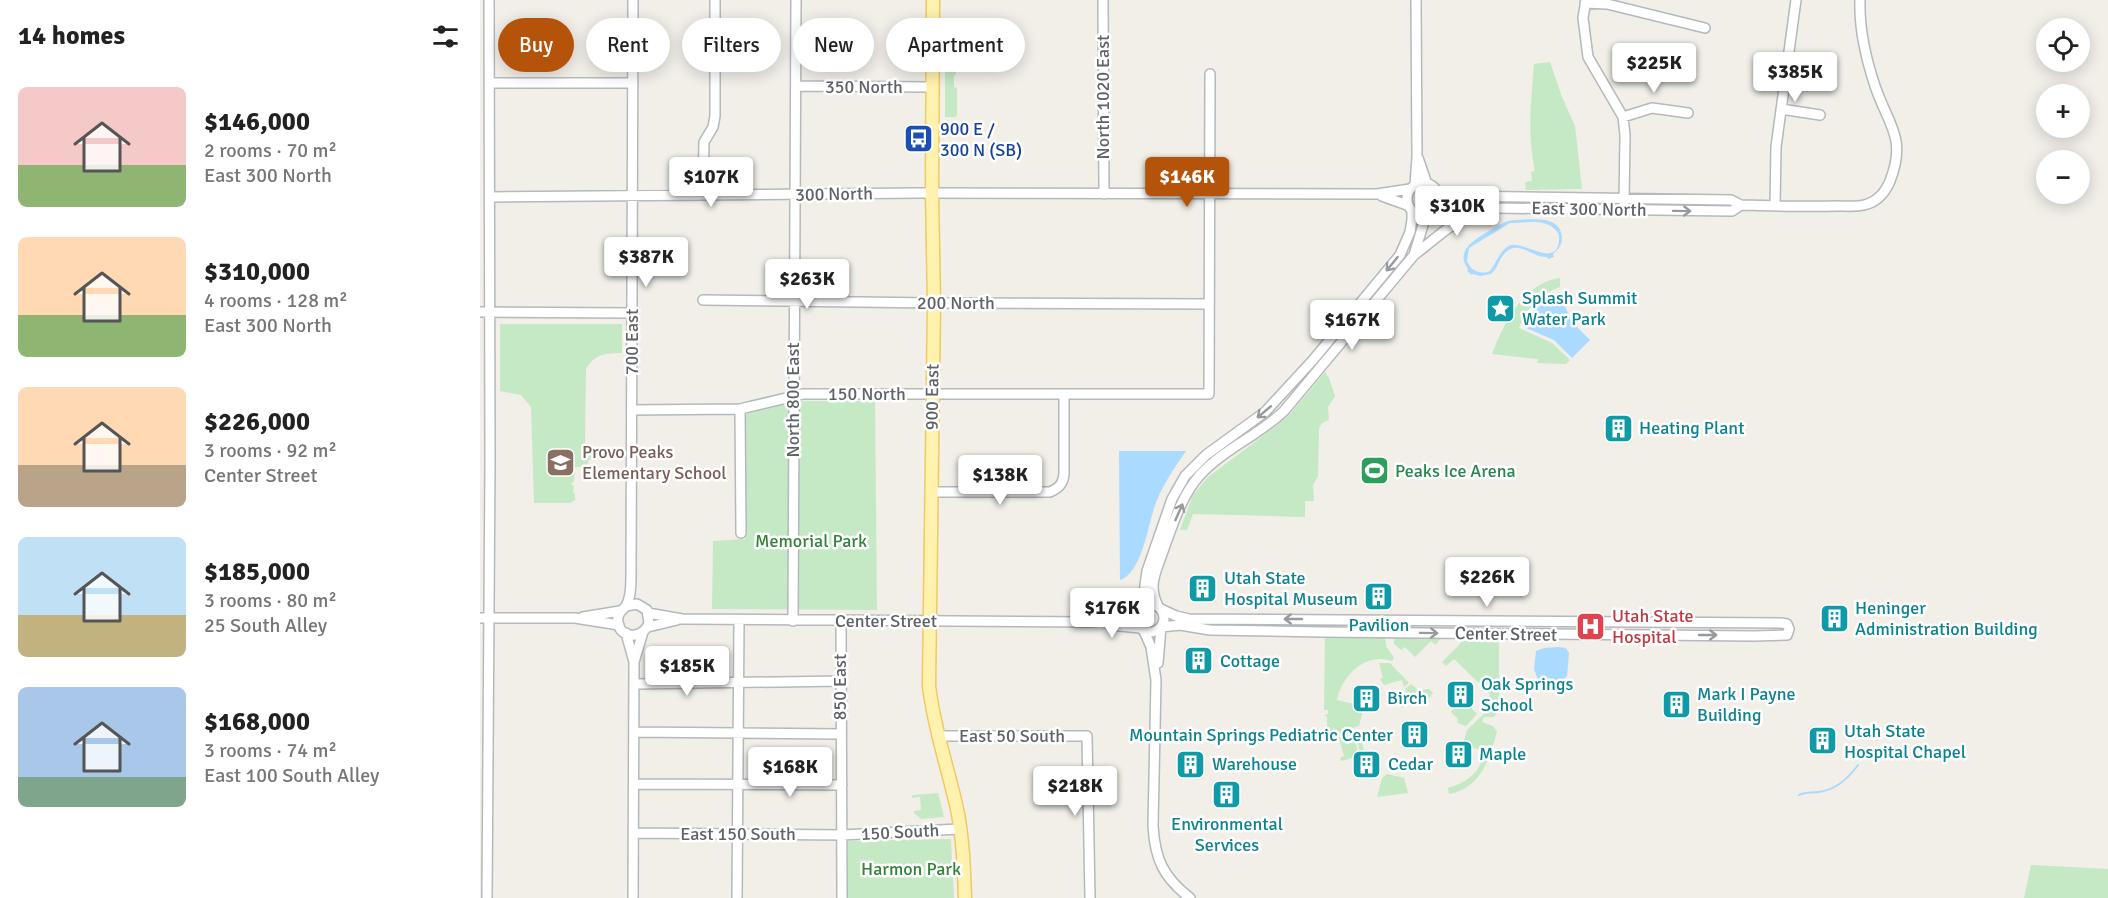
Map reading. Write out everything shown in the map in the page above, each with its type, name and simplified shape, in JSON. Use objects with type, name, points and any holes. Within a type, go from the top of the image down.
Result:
[{"type":"main road","name":"900 East","points":[[933,0],[930,686],[937,736],[955,801],[964,862],[965,898]]},
{"type":"street","name":"700 East","points":[[623,608],[630,591],[631,577],[633,0]]},
{"type":"street","points":[[703,195],[704,142],[715,120],[716,0]]},
{"type":"street","name":"North 800 East","points":[[793,621],[796,0]]},
{"type":"street","name":"North 1020 East","points":[[1103,0],[1104,194]]},
{"type":"street","points":[[1156,680],[1151,647],[1136,621],[1147,571],[1172,500],[1185,476],[1206,455],[1265,412],[1313,360],[1400,255],[1410,232],[1412,220],[1406,198],[1412,187],[1417,156],[1416,0]]},
{"type":"street","points":[[1775,206],[1776,147],[1796,0]]},
{"type":"street","name":"East 300 North","points":[[1437,192],[1449,196],[1731,200],[1741,205],[1862,206],[1879,197],[1889,183],[1898,150],[1895,133],[1875,86],[1864,42],[1859,13],[1860,0]]},
{"type":"street","points":[[1624,210],[1625,135],[1623,117],[1588,57],[1583,18],[1586,1],[1705,27]]},
{"type":"street","points":[[486,6],[489,83],[485,162],[490,197],[485,312],[484,778],[487,898]]},
{"type":"street","points":[[1209,304],[1210,74]]},
{"type":"street","points":[[489,83],[633,83]]},
{"type":"street","name":"350 North","points":[[796,86],[932,87]]},
{"type":"street","points":[[1623,117],[1652,108],[1688,113]]},
{"type":"street","points":[[1781,108],[1820,115]]},
{"type":"street","points":[[1414,255],[1426,215],[1437,207],[1438,202],[1437,192],[1427,184],[1417,156]]},
{"type":"street","points":[[1104,194],[1377,194],[1427,184]]},
{"type":"street","name":"300 North","points":[[490,197],[932,193],[1104,194]]},
{"type":"street","points":[[1377,194],[1409,208],[1416,214],[1426,215]]},
{"type":"street","name":"East 300 North","points":[[1437,207],[1731,211],[1741,205]]},
{"type":"street","points":[[1190,898],[1167,877],[1154,844],[1153,826],[1156,680],[1164,616],[1152,591],[1156,571],[1170,532],[1192,486],[1200,475],[1274,421],[1284,411],[1414,255],[1455,222],[1469,214],[1496,208]]},
{"type":"street","name":"200 North","points":[[703,300],[1209,304]]},
{"type":"street","name":"150 North","points":[[632,410],[740,409],[803,394],[1209,394],[1209,304]]},
{"type":"street","points":[[485,312],[632,313]]},
{"type":"street","points":[[931,492],[1050,492],[1059,487],[1064,480],[1064,394]]},
{"type":"street","points":[[740,409],[741,533]]},
{"type":"street","name":"700 East","points":[[631,577],[645,609]]},
{"type":"street","points":[[574,618],[623,608],[634,603],[645,609],[650,619],[634,662]]},
{"type":"street","points":[[1139,610],[1150,604],[1159,608]]},
{"type":"street","points":[[623,608],[618,619],[619,625],[626,633],[634,662],[635,684],[633,898]]},
{"type":"street","name":"Center Street","points":[[1159,608],[1189,619],[1754,622],[1787,624],[1789,629],[1787,635],[1754,636],[1315,632],[1205,630],[1180,625],[1161,627]]},
{"type":"street","name":"Center Street","points":[[645,609],[682,619],[929,622],[1090,622],[1125,618],[1139,610]]},
{"type":"street","points":[[484,618],[574,618],[619,625]]},
{"type":"street","name":"Center Street","points":[[645,630],[682,619]]},
{"type":"street","points":[[1233,619],[1233,630]]},
{"type":"street","points":[[737,898],[739,620]]},
{"type":"street","points":[[1315,632],[1316,620]]},
{"type":"street","points":[[1399,620],[1399,633]]},
{"type":"street","name":"850 East","points":[[841,621],[842,898]]},
{"type":"street","points":[[1470,621],[1470,634]]},
{"type":"street","name":"Center Street","points":[[1090,622],[1142,629]]},
{"type":"street","points":[[1583,622],[1583,635]]},
{"type":"street","points":[[1754,622],[1754,636]]},
{"type":"street","points":[[1732,623],[1732,635]]},
{"type":"street","points":[[1142,629],[1154,632],[1161,627]]},
{"type":"street","points":[[626,633],[633,635],[645,630]]},
{"type":"street","points":[[635,684],[841,681]]},
{"type":"street","points":[[635,732],[840,734]]},
{"type":"street","name":"East 50 South","points":[[937,736],[1087,736],[1090,898]]},
{"type":"street","points":[[635,784],[842,785]]},
{"type":"street","name":"East 150 South","points":[[634,829],[738,834],[842,835]]},
{"type":"street","name":"150 South","points":[[842,835],[959,829]]},
{"type":"green space","points":[[1550,62],[1575,126],[1582,189],[1526,190],[1525,182],[1532,181],[1531,172],[1535,171],[1530,131],[1534,64]]},
{"type":"green space","points":[[945,72],[956,72],[954,87],[957,88],[957,115],[945,117]]},
{"type":"green space","points":[[1560,278],[1560,287],[1535,303],[1519,328],[1552,343],[1570,360],[1566,364],[1537,363],[1538,359],[1492,354],[1502,330],[1525,296],[1547,281]]},
{"type":"green space","points":[[500,324],[622,324],[622,353],[601,355],[593,360],[586,369],[585,442],[592,456],[588,467],[575,467],[574,481],[571,484],[574,486],[575,500],[570,503],[534,503],[531,407],[521,395],[500,391]]},
{"type":"green space","points":[[1325,372],[1335,396],[1328,407],[1329,420],[1322,423],[1319,428],[1318,476],[1313,485],[1314,501],[1305,501],[1305,517],[1193,514],[1187,530],[1180,530],[1193,495],[1208,477],[1290,414]]},
{"type":"green space","name":"Memorial Park","points":[[803,401],[875,401],[877,610],[712,609],[713,541],[745,539],[744,414],[779,404]]},
{"type":"green space","points":[[1325,636],[1385,636],[1386,646],[1394,658],[1392,661],[1382,659],[1364,663],[1349,675],[1344,683],[1337,700],[1358,705],[1363,710],[1359,726],[1352,728],[1358,752],[1360,752],[1356,735],[1360,734],[1364,751],[1359,756],[1341,761],[1340,758],[1344,756],[1337,732],[1325,735],[1324,727],[1327,727],[1327,717],[1324,715],[1328,714],[1328,710],[1324,710]]},
{"type":"green space","points":[[1442,636],[1436,645],[1431,641],[1415,657],[1405,647],[1401,650],[1394,644],[1394,637]]},
{"type":"green space","points":[[1460,637],[1499,637],[1499,707],[1491,707],[1487,699],[1490,695],[1454,659],[1446,666],[1442,662],[1460,644]]},
{"type":"green space","points":[[1379,663],[1390,663],[1409,683],[1404,687],[1402,680],[1384,685],[1380,679],[1383,678]]},
{"type":"green space","points":[[1411,684],[1418,690],[1429,689],[1433,693],[1426,703],[1423,700],[1418,705],[1411,699],[1402,708],[1396,699],[1407,696],[1405,689]]},
{"type":"green space","points":[[1460,697],[1477,714],[1466,726],[1457,723],[1458,719],[1451,712],[1456,706],[1454,703]]},
{"type":"green space","points":[[1490,708],[1499,708],[1499,712],[1493,717],[1484,717],[1482,722],[1493,726],[1497,732],[1487,762],[1469,786],[1449,794],[1448,788],[1468,779],[1480,765],[1485,751],[1463,743],[1467,730]]},
{"type":"green space","points":[[1387,774],[1404,778],[1408,793],[1377,797],[1382,778]]},
{"type":"green space","points":[[938,793],[944,817],[921,819],[914,813],[914,811],[921,810],[920,797],[912,798],[912,795]]},
{"type":"green space","name":"Harmon Park","points":[[951,839],[954,898],[848,898],[848,841]]},
{"type":"green space","points":[[2031,865],[2108,869],[2108,898],[2024,898]]},
{"type":"water","points":[[1544,220],[1556,225],[1560,230],[1562,241],[1553,254],[1554,257],[1548,259],[1520,248],[1510,249],[1491,274],[1472,275],[1467,271],[1465,263],[1467,247],[1500,224],[1510,221]],"holes":[[[1510,223],[1544,223],[1555,229],[1559,235],[1558,246],[1554,252],[1548,253],[1511,245],[1501,253],[1490,271],[1473,270],[1467,261],[1469,248]]]},
{"type":"water","points":[[1559,292],[1572,322],[1590,340],[1572,358],[1554,340],[1524,327],[1538,306]]},
{"type":"water","points":[[1119,451],[1186,451],[1160,494],[1144,545],[1134,568],[1120,580]]},
{"type":"water","points":[[1566,648],[1569,653],[1567,676],[1554,684],[1539,683],[1534,669],[1536,651]]},
{"type":"waterway","points":[[1799,795],[1824,791],[1836,786],[1846,779],[1858,765]]},
{"type":"place","name":"900 E / 300 N (SB)","points":[[919,139]]},
{"type":"place","name":"Splash Summit Water Park","points":[[1501,308]]},
{"type":"place","name":"Heating Plant","points":[[1618,428]]},
{"type":"place","name":"Provo Peaks Elementary School","points":[[561,462]]},
{"type":"place","name":"Peaks Ice Arena","points":[[1374,471]]},
{"type":"place","name":"Utah State Hospital Museum","points":[[1203,588]]},
{"type":"place","name":"Pavilion","points":[[1379,596]]},
{"type":"place","name":"Heninger Administration Building","points":[[1834,618]]},
{"type":"place","name":"Utah State Hospital","points":[[1591,626]]},
{"type":"place","name":"Cottage","points":[[1199,661]]},
{"type":"place","name":"Oak Springs School","points":[[1460,694]]},
{"type":"place","name":"Birch","points":[[1366,698]]},
{"type":"place","name":"Mark I Payne Building","points":[[1676,704]]},
{"type":"place","name":"Mountain Springs Pediatric Center","points":[[1414,735]]},
{"type":"place","name":"Utah State Hospital Chapel","points":[[1823,741]]},
{"type":"place","name":"Maple","points":[[1458,754]]},
{"type":"place","name":"Warehouse","points":[[1191,764]]},
{"type":"place","name":"Cedar","points":[[1367,764]]},
{"type":"place","name":"Environmental Services","points":[[1227,795]]}]
